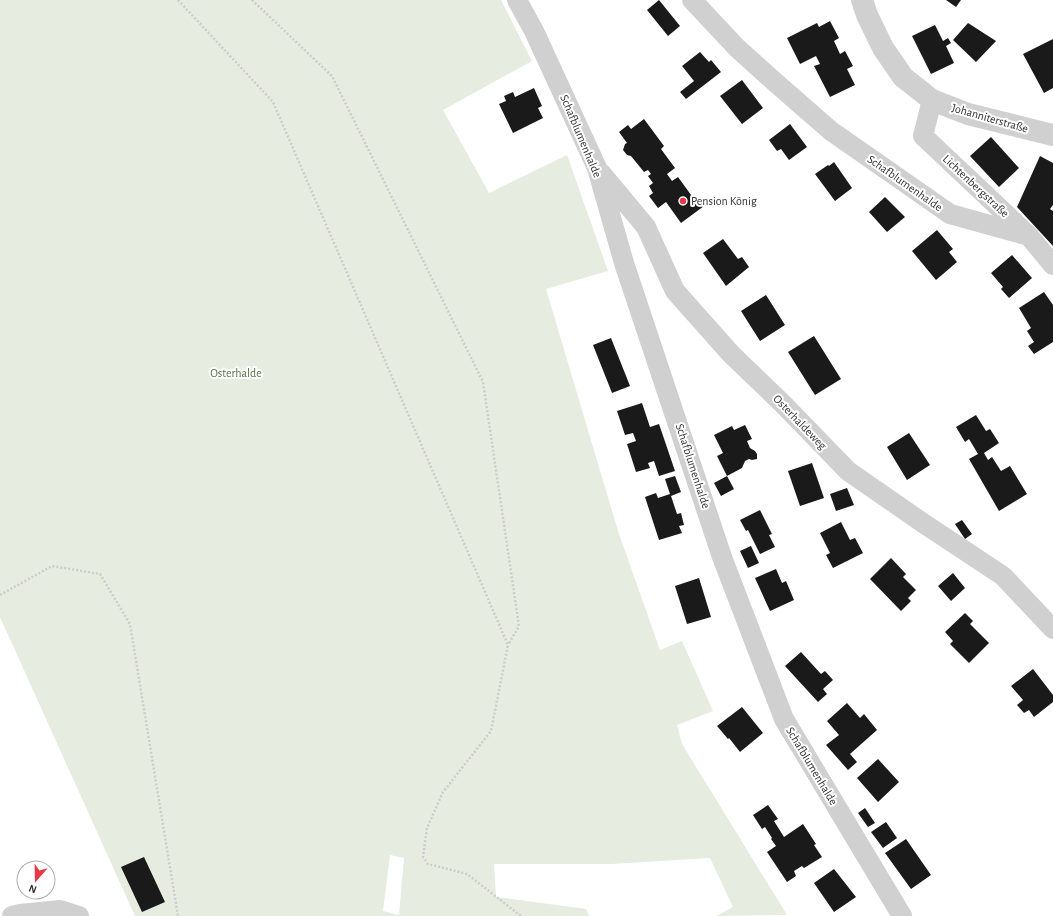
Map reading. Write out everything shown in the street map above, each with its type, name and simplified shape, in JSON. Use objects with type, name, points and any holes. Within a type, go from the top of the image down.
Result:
[{"type":"street","name":"Schafblumenhalde","points":[[517,0],[534,31],[597,168],[624,263],[722,557],[784,719],[902,916]]},
{"type":"street","name":"Schafblumenhalde","points":[[692,0],[737,48],[831,131],[950,214],[1029,236]]},
{"type":"street","name":"Johanniterstraße","points":[[862,0],[867,15],[884,48],[903,77],[932,100],[968,114],[1053,135]]},
{"type":"street","name":"Lichtenbergstraße","points":[[932,100],[922,136],[1029,236],[1053,265]]},
{"type":"street","name":"Osterhaldeweg","points":[[597,168],[646,227],[674,291],[731,354],[782,403],[848,471],[923,523],[1004,576],[1053,629]]},
{"type":"street","points":[[12,916],[60,910],[79,916]]},
{"type":"path","points":[[178,0],[273,102],[508,645]]},
{"type":"path","points":[[252,0],[332,76],[483,382],[519,626],[508,645],[491,731],[443,792],[427,828],[423,857],[428,864],[467,874],[521,916]]},
{"type":"path","points":[[0,595],[52,566],[100,574],[130,624],[178,916]]},
{"type":"green space","name":"Osterhalde","points":[[0,0],[501,0],[532,61],[443,110],[489,193],[567,155],[608,271],[546,289],[618,531],[660,650],[682,641],[713,711],[677,725],[682,744],[787,915],[716,916],[733,907],[710,858],[611,864],[494,864],[496,897],[586,909],[589,916],[135,916],[0,617]],"holes":[[[390,855],[404,858],[399,915],[383,911]]]},
{"type":"building","points":[[659,0],[680,26],[668,36],[647,10]]},
{"type":"building","points":[[946,0],[961,0],[956,7]]},
{"type":"building","points":[[830,21],[839,38],[834,41],[840,54],[845,51],[853,66],[847,69],[855,85],[830,97],[814,66],[820,64],[816,56],[800,64],[787,38],[817,23],[819,27]]},
{"type":"building","points":[[968,23],[996,41],[976,62],[953,40]]},
{"type":"building","points":[[935,25],[943,41],[948,38],[951,43],[946,46],[954,63],[931,74],[912,36]]},
{"type":"building","points":[[1053,39],[1053,88],[1044,93],[1023,54]]},
{"type":"building","points":[[700,52],[709,62],[711,60],[721,72],[686,99],[680,92],[694,81],[682,66]]},
{"type":"building","points":[[742,80],[763,108],[742,124],[720,96]]},
{"type":"building","points":[[534,88],[542,106],[538,108],[543,118],[513,133],[499,104],[506,101],[504,96],[513,92],[515,97]]},
{"type":"building","points":[[644,119],[664,146],[661,149],[675,168],[667,174],[672,181],[678,177],[694,199],[697,197],[704,206],[681,223],[666,202],[658,208],[649,196],[653,193],[649,186],[653,183],[648,176],[651,174],[648,170],[644,172],[631,156],[627,155],[623,150],[625,144],[627,143],[619,132],[628,125],[631,129]]},
{"type":"building","points":[[790,124],[807,147],[789,160],[781,149],[777,151],[769,140]]},
{"type":"building","points":[[991,137],[1019,168],[999,187],[970,156]]},
{"type":"building","points":[[1040,156],[1053,163],[1053,205],[1050,209],[1053,211],[1053,246],[1017,207]]},
{"type":"building","points":[[834,162],[852,188],[835,201],[815,174]]},
{"type":"building","points":[[885,197],[905,217],[887,232],[869,212]]},
{"type":"building","points":[[937,230],[953,249],[949,252],[957,262],[936,280],[912,251]]},
{"type":"building","points":[[723,239],[738,259],[742,257],[749,267],[726,286],[703,253]]},
{"type":"building","points":[[1012,255],[1032,278],[1009,298],[1001,289],[1003,287],[991,273]]},
{"type":"building","points":[[1044,292],[1053,305],[1053,342],[1034,354],[1028,346],[1034,342],[1027,331],[1031,328],[1019,308]]},
{"type":"building","points":[[766,295],[785,325],[760,341],[741,311]]},
{"type":"building","points":[[814,336],[841,379],[815,395],[788,352]]},
{"type":"building","points":[[611,338],[630,386],[612,393],[593,345]]},
{"type":"building","points":[[642,403],[650,427],[659,424],[675,471],[659,476],[654,461],[648,463],[650,468],[636,472],[627,444],[636,441],[633,433],[625,435],[617,411]]},
{"type":"building","points":[[976,415],[986,431],[990,429],[999,443],[984,453],[988,460],[992,457],[1001,471],[1010,466],[1027,494],[999,511],[969,459],[978,454],[969,439],[965,442],[956,427]]},
{"type":"building","points":[[745,425],[752,439],[747,441],[750,448],[757,454],[757,459],[749,459],[745,461],[742,468],[727,476],[717,456],[723,453],[714,435],[732,426],[734,430]]},
{"type":"building","points":[[909,433],[930,465],[907,480],[887,447]]},
{"type":"building","points":[[812,463],[824,498],[800,506],[788,471]]},
{"type":"building","points":[[675,476],[681,492],[671,496],[677,514],[681,513],[684,525],[679,526],[682,533],[659,540],[645,497],[656,493],[658,498],[670,494],[665,479]]},
{"type":"building","points":[[727,476],[734,489],[721,496],[714,483]]},
{"type":"building","points":[[847,488],[854,505],[836,511],[830,494]]},
{"type":"building","points":[[760,510],[772,534],[769,535],[775,547],[760,554],[748,530],[746,531],[740,520]]},
{"type":"building","points":[[962,520],[972,534],[965,539],[955,524]]},
{"type":"building","points":[[841,522],[850,540],[855,538],[863,553],[833,568],[826,555],[830,553],[820,533]]},
{"type":"building","points":[[751,546],[759,563],[748,568],[740,551]]},
{"type":"building","points":[[891,558],[906,574],[903,577],[916,590],[908,598],[911,601],[901,611],[870,579]]},
{"type":"building","points":[[776,569],[782,583],[786,581],[794,600],[770,611],[755,578]]},
{"type":"building","points":[[953,573],[965,588],[951,601],[938,586]]},
{"type":"building","points":[[699,578],[711,617],[687,624],[675,586]]},
{"type":"building","points":[[965,613],[973,621],[970,624],[989,643],[969,663],[950,644],[953,641],[945,632]]},
{"type":"building","points":[[801,652],[821,674],[825,671],[833,680],[823,689],[827,694],[818,702],[785,666]]},
{"type":"building","points":[[1033,669],[1053,695],[1053,702],[1034,717],[1029,710],[1024,713],[1017,705],[1023,700],[1011,686]]},
{"type":"building","points":[[847,703],[860,718],[864,714],[877,730],[850,754],[857,762],[848,770],[826,745],[839,735],[827,721]]},
{"type":"building","points":[[742,707],[763,733],[740,752],[717,726]]},
{"type":"building","points":[[878,759],[899,782],[878,802],[857,778]]},
{"type":"building","points":[[768,805],[778,819],[774,821],[784,837],[803,824],[816,844],[814,845],[822,857],[804,868],[802,866],[794,871],[796,876],[787,882],[767,852],[776,846],[771,839],[772,838],[765,827],[762,829],[753,815]]},
{"type":"building","points":[[865,808],[875,823],[868,827],[858,813]]},
{"type":"building","points":[[886,822],[897,838],[883,848],[871,832]]},
{"type":"building","points":[[906,839],[931,875],[911,889],[885,853]]},
{"type":"building","points":[[144,857],[165,902],[142,912],[121,867]]},
{"type":"building","points":[[834,869],[856,897],[834,912],[814,883]]},
{"type":"place","name":"Pension König","points":[[683,201]]}]
